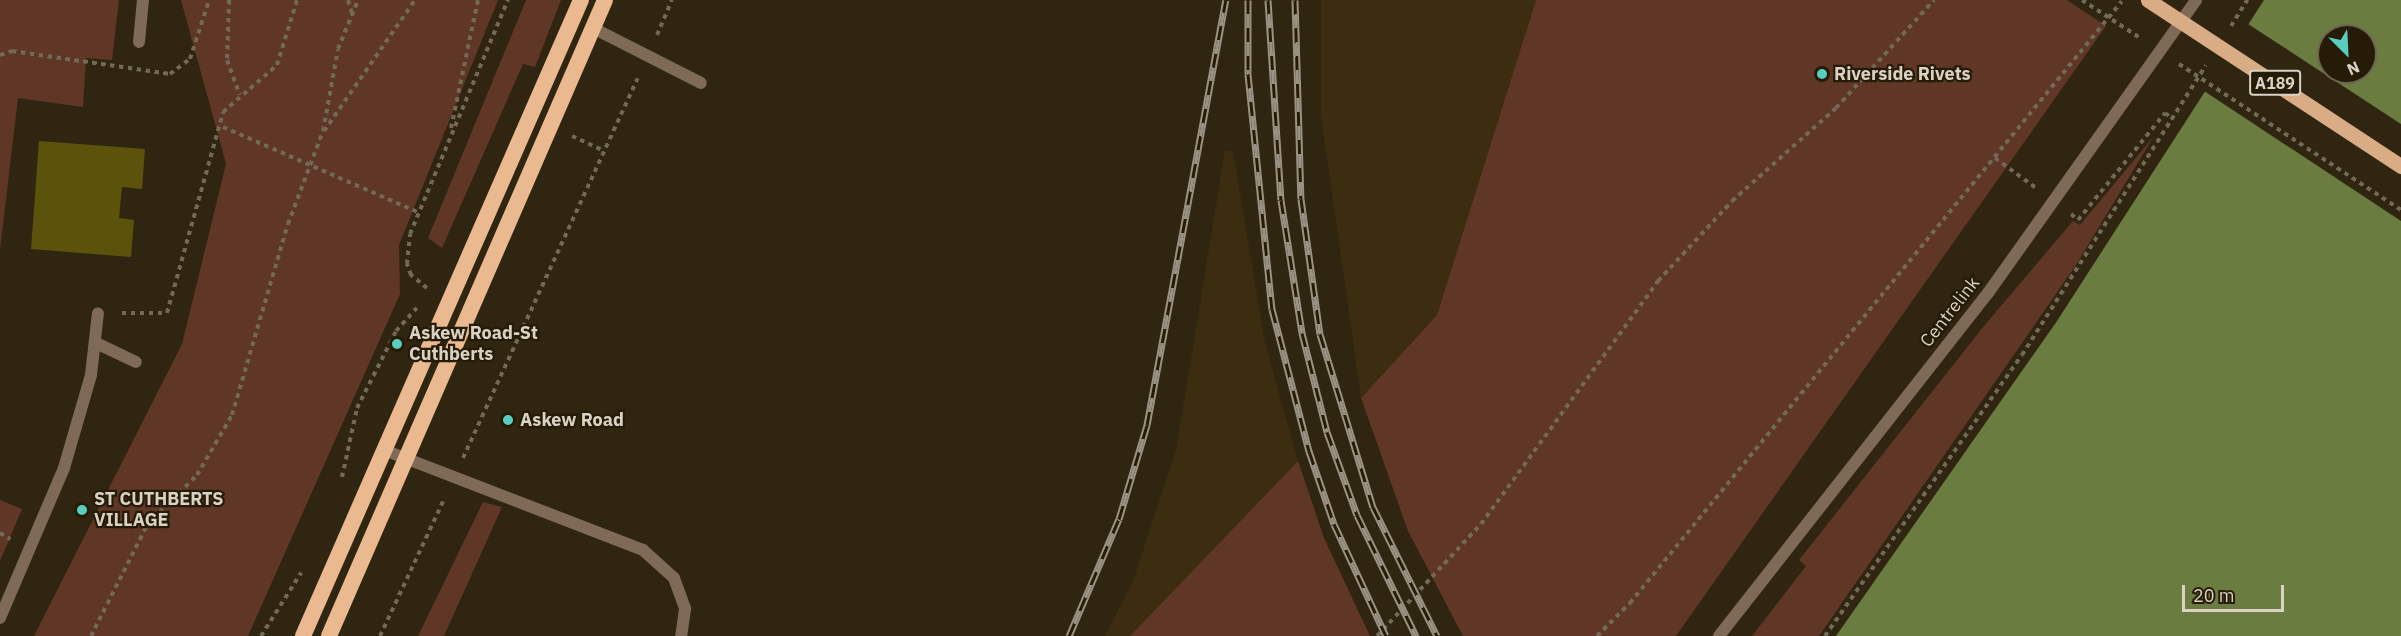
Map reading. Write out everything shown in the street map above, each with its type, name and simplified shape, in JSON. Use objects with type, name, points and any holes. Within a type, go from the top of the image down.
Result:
[{"type":"highway","points":[[303,636],[581,0]]},
{"type":"highway","points":[[329,636],[605,0]]},
{"type":"main road","name":"A189","points":[[2148,0],[2401,166]]},
{"type":"street","points":[[139,42],[143,0]]},
{"type":"street","name":"Centrelink","points":[[1719,636],[1988,293],[2196,0]]},
{"type":"street","points":[[592,28],[701,82]]},
{"type":"street","points":[[0,618],[64,468],[96,343],[98,313]]},
{"type":"street","points":[[96,343],[136,362]]},
{"type":"street","points":[[384,450],[455,475],[644,550],[674,578],[685,609],[681,636]]},
{"type":"path","points":[[0,54],[12,51],[170,74],[190,59],[209,0]]},
{"type":"path","points":[[229,0],[227,60],[240,95]]},
{"type":"path","points":[[98,313],[167,314],[223,127],[223,112],[240,95],[278,65],[297,0]]},
{"type":"path","points":[[348,0],[352,13]]},
{"type":"path","points":[[91,636],[147,525],[197,475],[232,415],[310,163],[323,131],[338,49],[358,0]]},
{"type":"path","points":[[323,131],[415,0]]},
{"type":"path","points":[[449,138],[478,0]]},
{"type":"path","points":[[339,489],[357,408],[396,330],[433,291],[419,285],[407,264],[418,212],[508,0]]},
{"type":"path","points":[[381,635],[672,0]]},
{"type":"path","points":[[1377,636],[1481,524],[1658,281],[1732,201],[1836,108],[1934,0]]},
{"type":"path","points":[[2082,0],[2151,46]]},
{"type":"path","points":[[1597,636],[1637,594],[2123,0]]},
{"type":"path","points":[[2229,30],[2247,0]]},
{"type":"path","points":[[2171,59],[2401,210]]},
{"type":"path","points":[[1826,636],[2022,355],[2210,59]]},
{"type":"path","points":[[223,127],[418,212]]},
{"type":"path","points":[[261,636],[308,563]]},
{"type":"shaded area","points":[[0,0],[119,0],[112,60],[86,58],[83,107],[18,98],[0,250]]},
{"type":"shaded area","points":[[181,0],[498,0],[399,245],[400,294],[248,636],[34,636],[182,344],[226,164]]},
{"type":"shaded area","points":[[526,0],[561,0],[535,67],[523,64],[442,248],[428,238]]},
{"type":"shaded area","points":[[1321,0],[1536,0],[1437,315],[1361,398],[1321,116]]},
{"type":"shaded area","points":[[1536,0],[2067,0],[2106,26],[1676,636],[1463,636],[1408,531],[1361,398],[1437,315]]},
{"type":"shaded area","points":[[2264,0],[2401,0],[2401,636],[1836,636],[2057,321]]},
{"type":"shaded area","points":[[2154,136],[2076,265],[1819,636],[1752,636],[1806,566],[1799,560],[1984,326],[2073,221],[2080,225]]},
{"type":"shaded area","points":[[1225,151],[1233,151],[1265,343],[1298,461],[1130,636],[1105,636],[1133,581],[1176,450]]},
{"type":"shaded area","points":[[1298,461],[1324,538],[1370,636],[1130,636]]},
{"type":"shaded area","points":[[0,500],[22,509],[0,561]]},
{"type":"shaded area","points":[[483,502],[502,507],[444,636],[418,636]]},
{"type":"pier","points":[[2245,22],[2317,69],[2317,84],[2340,84],[2401,124],[2401,221],[2201,89]]},
{"type":"building","points":[[39,141],[145,149],[142,189],[122,187],[119,218],[134,220],[131,257],[31,249]]},
{"type":"railway","points":[[1069,636],[1119,519],[1147,425],[1226,0]]},
{"type":"railway","points":[[1248,0],[1248,74],[1272,309],[1309,451],[1334,524],[1386,636]]},
{"type":"railway","points":[[1268,0],[1281,200],[1302,333],[1327,432],[1357,515],[1416,636]]},
{"type":"railway","points":[[1295,0],[1301,199],[1320,334],[1373,507],[1437,636]]},
{"type":"place","name":"Riverside Rivets","points":[[1822,74]]},
{"type":"place","name":"Askew Road-St Cuthberts","points":[[397,344]]},
{"type":"place","name":"Askew Road","points":[[508,420]]},
{"type":"place","name":"ST CUTHBERTS VILLAGE","points":[[82,510]]}]
